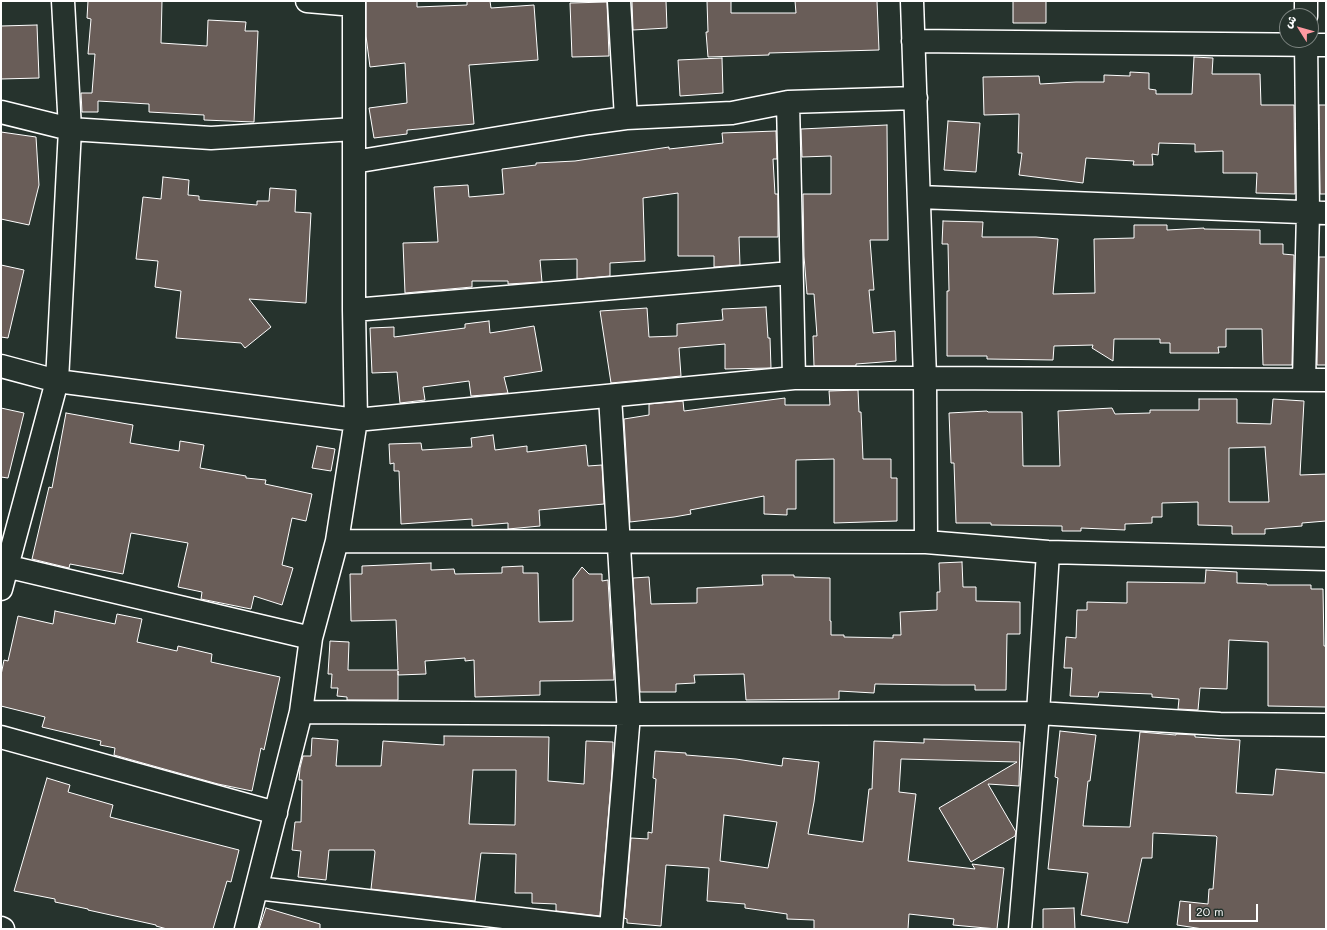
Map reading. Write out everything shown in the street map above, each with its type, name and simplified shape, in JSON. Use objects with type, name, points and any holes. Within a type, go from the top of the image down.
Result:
[{"type":"street","points":[[1,589],[4,565],[57,381],[70,130],[63,1]]},
{"type":"street","points":[[246,929],[301,712],[311,638],[337,541],[356,420],[354,310],[354,3],[307,1]]},
{"type":"street","points":[[619,1],[626,118]]},
{"type":"street","points":[[912,1],[925,378],[926,542]]},
{"type":"street","points":[[913,41],[1279,43]]},
{"type":"street","points":[[1304,380],[1317,213],[1313,48]]},
{"type":"street","points":[[354,162],[626,118],[732,113],[788,102],[916,98]]},
{"type":"street","points":[[788,102],[794,378]]},
{"type":"street","points":[[1,112],[70,130],[211,138],[354,129]]},
{"type":"street","points":[[919,197],[1317,213]]},
{"type":"street","points":[[354,310],[792,273]]},
{"type":"street","points":[[1,366],[57,381],[356,420],[794,378],[1326,380]]},
{"type":"street","points":[[610,396],[629,714],[611,929]]},
{"type":"street","points":[[337,541],[926,542],[1048,552],[1326,559]]},
{"type":"street","points":[[1020,929],[1038,713],[1048,552]]},
{"type":"street","points":[[4,565],[311,638]]},
{"type":"street","points":[[301,712],[629,714],[1038,713],[1220,724],[1326,725]]},
{"type":"street","points":[[1,737],[276,813]]},
{"type":"street","points":[[257,888],[605,929]]},
{"type":"building","points":[[88,1],[162,1],[161,43],[207,46],[208,20],[246,22],[245,31],[258,31],[254,122],[204,120],[204,115],[149,112],[149,104],[98,101],[98,112],[82,112],[81,93],[92,93],[95,54],[88,54],[91,19],[87,18]]},
{"type":"building","points":[[366,1],[417,1],[417,7],[467,5],[467,1],[490,1],[491,8],[534,5],[538,60],[469,65],[474,124],[407,130],[407,134],[374,138],[369,108],[407,103],[405,63],[370,67],[366,36]]},
{"type":"building","points":[[632,1],[666,1],[667,28],[633,30]]},
{"type":"building","points":[[707,1],[731,1],[731,13],[796,13],[795,1],[877,1],[879,50],[769,53],[769,55],[708,57],[706,32],[708,32]]},
{"type":"building","points":[[1013,1],[1046,1],[1046,23],[1013,23]]},
{"type":"building","points":[[607,2],[609,56],[572,57],[570,3]]},
{"type":"building","points":[[37,25],[39,78],[1,79],[1,26]]},
{"type":"building","points":[[1194,57],[1213,58],[1212,74],[1260,74],[1261,105],[1294,105],[1295,194],[1256,193],[1257,173],[1223,173],[1223,151],[1195,152],[1195,144],[1159,143],[1158,155],[1152,154],[1153,165],[1133,165],[1134,161],[1086,158],[1083,183],[1019,175],[1022,153],[1018,153],[1019,114],[984,115],[983,77],[1039,76],[1040,84],[1104,82],[1104,75],[1130,76],[1130,72],[1149,73],[1149,89],[1156,90],[1156,94],[1192,94]]},
{"type":"building","points":[[722,58],[723,93],[680,96],[678,60]]},
{"type":"building","points":[[1319,105],[1326,105],[1326,194],[1320,194]]},
{"type":"building","points":[[948,121],[980,123],[976,172],[944,170]]},
{"type":"building","points":[[887,125],[888,240],[870,240],[874,290],[869,290],[873,333],[895,331],[896,361],[856,364],[856,366],[814,366],[813,336],[817,336],[814,294],[807,294],[804,256],[803,194],[831,194],[831,156],[802,157],[801,129]]},
{"type":"building","points":[[776,131],[777,159],[773,159],[775,194],[778,194],[778,237],[739,237],[740,265],[714,267],[714,256],[678,256],[678,193],[643,198],[645,261],[610,263],[610,276],[577,279],[577,259],[540,260],[542,282],[508,284],[508,281],[472,281],[472,287],[405,293],[403,243],[438,242],[434,187],[468,185],[469,197],[504,194],[502,169],[536,165],[536,163],[575,161],[669,147],[669,149],[723,143],[722,133]]},
{"type":"building","points":[[1,132],[36,137],[39,185],[29,225],[1,219]]},
{"type":"building","points":[[163,177],[189,180],[188,195],[199,196],[199,200],[257,205],[257,201],[269,201],[270,188],[296,190],[295,212],[311,213],[306,303],[249,299],[271,327],[245,348],[241,343],[176,338],[181,291],[155,287],[158,261],[136,259],[143,197],[161,199]]},
{"type":"building","points":[[943,221],[983,222],[982,237],[1036,237],[1058,239],[1053,294],[1095,293],[1094,239],[1134,238],[1134,225],[1167,225],[1167,230],[1204,228],[1260,230],[1260,244],[1283,244],[1283,254],[1294,255],[1292,365],[1263,365],[1262,329],[1226,329],[1226,347],[1218,347],[1219,353],[1170,353],[1170,343],[1160,343],[1160,339],[1114,339],[1113,361],[1092,348],[1093,345],[1054,346],[1053,360],[987,359],[987,356],[947,356],[947,291],[949,291],[948,244],[942,244]]},
{"type":"building","points":[[1319,257],[1326,257],[1326,365],[1317,365]]},
{"type":"building","points":[[1,265],[24,270],[8,338],[1,337]]},
{"type":"building","points":[[766,307],[768,338],[770,338],[771,368],[725,369],[725,344],[679,348],[681,376],[611,383],[600,311],[647,308],[649,337],[677,336],[677,324],[723,320],[722,309]]},
{"type":"building","points":[[489,321],[490,333],[534,326],[542,371],[504,377],[508,393],[471,396],[469,381],[423,387],[425,400],[400,403],[397,372],[372,373],[370,328],[394,327],[394,337],[465,328],[465,324]]},
{"type":"building","points":[[858,390],[859,412],[861,412],[863,459],[891,459],[891,478],[897,478],[897,521],[834,523],[834,459],[796,460],[796,509],[787,509],[787,515],[764,514],[764,496],[690,510],[691,514],[630,522],[624,419],[649,415],[649,404],[683,401],[684,411],[785,398],[785,405],[830,405],[829,391]]},
{"type":"building","points":[[1199,399],[1237,399],[1237,423],[1271,424],[1273,399],[1304,401],[1300,475],[1326,474],[1326,521],[1302,523],[1302,526],[1265,529],[1265,534],[1232,534],[1232,526],[1198,525],[1198,502],[1162,503],[1162,517],[1152,517],[1152,523],[1125,524],[1125,530],[1081,528],[1081,531],[1062,531],[1062,526],[956,523],[954,463],[951,463],[949,413],[987,411],[1022,412],[1023,466],[1060,466],[1058,411],[1112,408],[1115,414],[1150,413],[1150,410],[1199,410]],"holes":[[[1265,447],[1269,502],[1229,502],[1229,448]]]},
{"type":"building","points":[[1,408],[24,413],[8,478],[1,477]]},
{"type":"building","points":[[66,413],[133,425],[130,443],[179,451],[180,441],[204,445],[200,468],[246,476],[246,478],[266,480],[265,484],[312,494],[306,521],[292,518],[282,565],[293,568],[282,605],[254,596],[251,609],[201,599],[202,592],[178,587],[188,543],[131,533],[123,574],[70,564],[69,568],[32,559],[49,487],[52,488]]},
{"type":"building","points":[[493,435],[495,450],[527,446],[527,452],[586,445],[588,466],[602,465],[604,504],[539,510],[540,526],[508,529],[508,523],[472,526],[472,519],[401,524],[399,471],[394,471],[394,463],[390,464],[389,444],[421,443],[422,450],[472,447],[471,438]]},
{"type":"building","points":[[317,446],[335,449],[331,471],[312,468]]},
{"type":"building","points":[[962,562],[963,587],[976,587],[976,601],[1020,602],[1020,634],[1007,634],[1006,690],[975,690],[975,685],[875,684],[874,693],[839,691],[839,699],[746,700],[744,674],[694,675],[695,683],[676,684],[676,692],[640,692],[633,578],[649,577],[651,604],[697,603],[697,588],[763,585],[762,575],[794,575],[794,577],[830,578],[831,635],[844,635],[844,637],[893,638],[893,635],[901,635],[900,612],[937,610],[937,592],[940,592],[939,563]]},
{"type":"building","points":[[431,563],[431,570],[454,569],[455,574],[502,573],[502,567],[523,566],[523,573],[538,573],[539,622],[573,621],[573,579],[582,567],[589,574],[602,574],[602,581],[608,580],[614,680],[540,681],[540,695],[475,697],[474,660],[465,661],[465,658],[425,661],[426,674],[398,675],[398,700],[347,700],[347,697],[337,696],[338,688],[331,688],[332,674],[328,674],[330,641],[349,642],[348,670],[398,670],[396,620],[351,621],[350,574],[362,574],[362,566]]},
{"type":"building","points":[[1206,570],[1237,572],[1237,583],[1311,585],[1311,589],[1323,589],[1324,646],[1326,646],[1326,707],[1268,706],[1268,642],[1229,640],[1227,689],[1200,688],[1198,710],[1178,709],[1179,699],[1152,697],[1152,694],[1099,692],[1098,697],[1070,696],[1072,668],[1064,668],[1066,637],[1076,638],[1077,610],[1087,610],[1087,602],[1127,603],[1127,582],[1205,583]]},
{"type":"building","points":[[55,611],[115,624],[117,614],[142,619],[137,642],[177,651],[178,646],[212,654],[211,662],[280,677],[264,750],[261,748],[252,791],[218,784],[114,755],[115,748],[100,745],[101,741],[42,727],[45,717],[1,706],[1,675],[4,660],[8,661],[18,616],[53,624]]},
{"type":"building","points":[[1060,731],[1096,735],[1090,781],[1088,781],[1083,826],[1130,827],[1140,732],[1195,735],[1195,737],[1240,740],[1236,793],[1273,795],[1276,769],[1326,773],[1326,929],[1203,929],[1177,925],[1180,901],[1208,904],[1209,889],[1213,889],[1216,836],[1153,833],[1152,858],[1142,858],[1128,923],[1081,915],[1088,873],[1048,869],[1058,778],[1055,777]]},
{"type":"building","points":[[444,736],[549,737],[548,781],[584,784],[586,741],[613,742],[612,772],[600,916],[556,911],[556,904],[532,903],[532,893],[515,893],[516,854],[481,853],[475,901],[371,889],[374,850],[329,850],[326,880],[298,877],[301,851],[292,850],[295,822],[301,822],[302,780],[299,780],[300,768],[303,756],[311,756],[312,738],[338,740],[336,766],[381,766],[383,741],[444,745]],"holes":[[[473,770],[516,770],[515,825],[469,824]]]},
{"type":"building","points":[[924,739],[1020,742],[1019,786],[988,784],[1016,832],[1015,836],[971,862],[939,808],[1017,762],[901,759],[899,792],[916,794],[908,861],[975,869],[972,864],[1004,868],[997,929],[953,925],[954,919],[909,914],[908,929],[814,929],[814,920],[787,919],[787,914],[745,908],[745,904],[707,901],[709,868],[666,865],[661,926],[627,923],[627,919],[624,918],[631,838],[648,839],[648,832],[652,833],[656,779],[653,778],[655,751],[686,753],[686,755],[736,759],[782,766],[783,758],[819,762],[808,834],[863,842],[869,789],[872,789],[874,741],[924,743]],"holes":[[[724,815],[777,822],[768,868],[720,861]]]},
{"type":"building","points":[[47,778],[70,785],[68,792],[113,805],[110,817],[239,850],[231,882],[227,881],[213,929],[167,929],[156,925],[55,902],[55,899],[14,891]]},
{"type":"building","points":[[266,908],[320,924],[320,929],[259,929]]},
{"type":"building","points":[[1074,908],[1075,929],[1043,929],[1043,909]]}]
